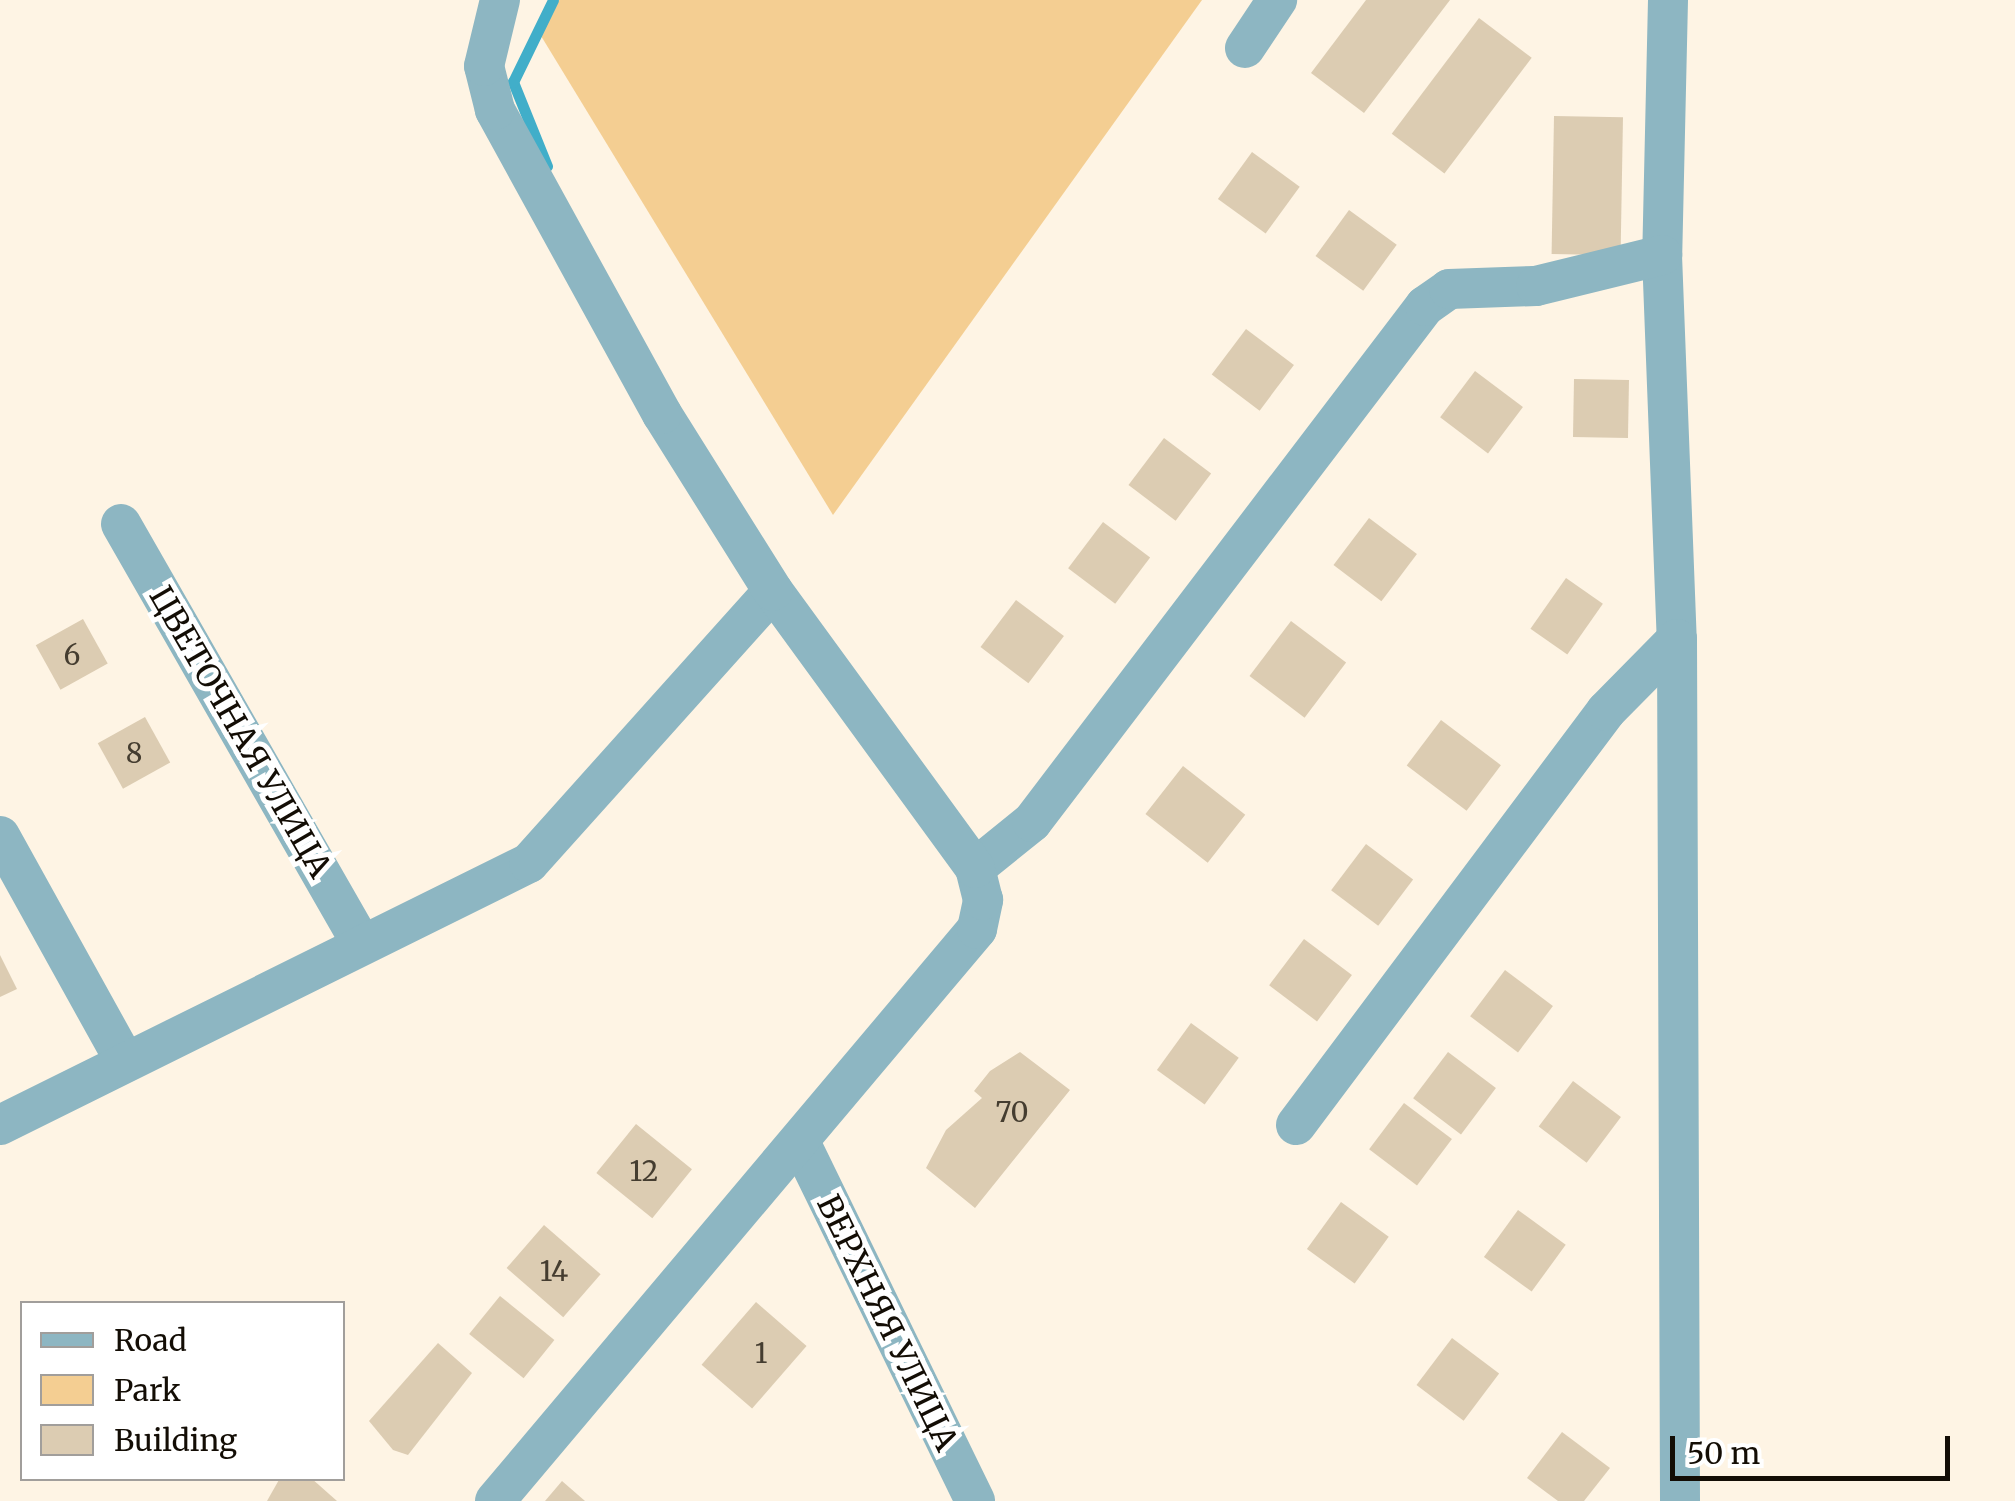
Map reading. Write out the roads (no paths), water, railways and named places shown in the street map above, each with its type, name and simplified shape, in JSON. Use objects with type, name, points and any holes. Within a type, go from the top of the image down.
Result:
[{"type":"street","points":[[495,1501],[801,1144],[977,929],[974,868],[774,590],[662,414],[495,110],[484,66],[500,0]]},
{"type":"street","points":[[1244,48],[1277,0]]},
{"type":"street","points":[[1668,0],[1662,255],[1677,640],[1680,1501]]},
{"type":"street","points":[[974,868],[1032,822],[1425,306],[1449,289],[1536,286],[1662,255]]},
{"type":"street","name":"ЦВЕТОЧНАЯ УЛИЦА","points":[[121,524],[359,940]]},
{"type":"street","points":[[0,1125],[359,940],[529,863],[774,590]]},
{"type":"street","points":[[1296,1125],[1606,711],[1677,640]]},
{"type":"street","points":[[0,836],[124,1060]]},
{"type":"street","name":"ВЕРХНЯЯ УЛИЦА","points":[[801,1144],[975,1501]]},
{"type":"waterway","points":[[547,166],[513,82],[553,0]]}]
